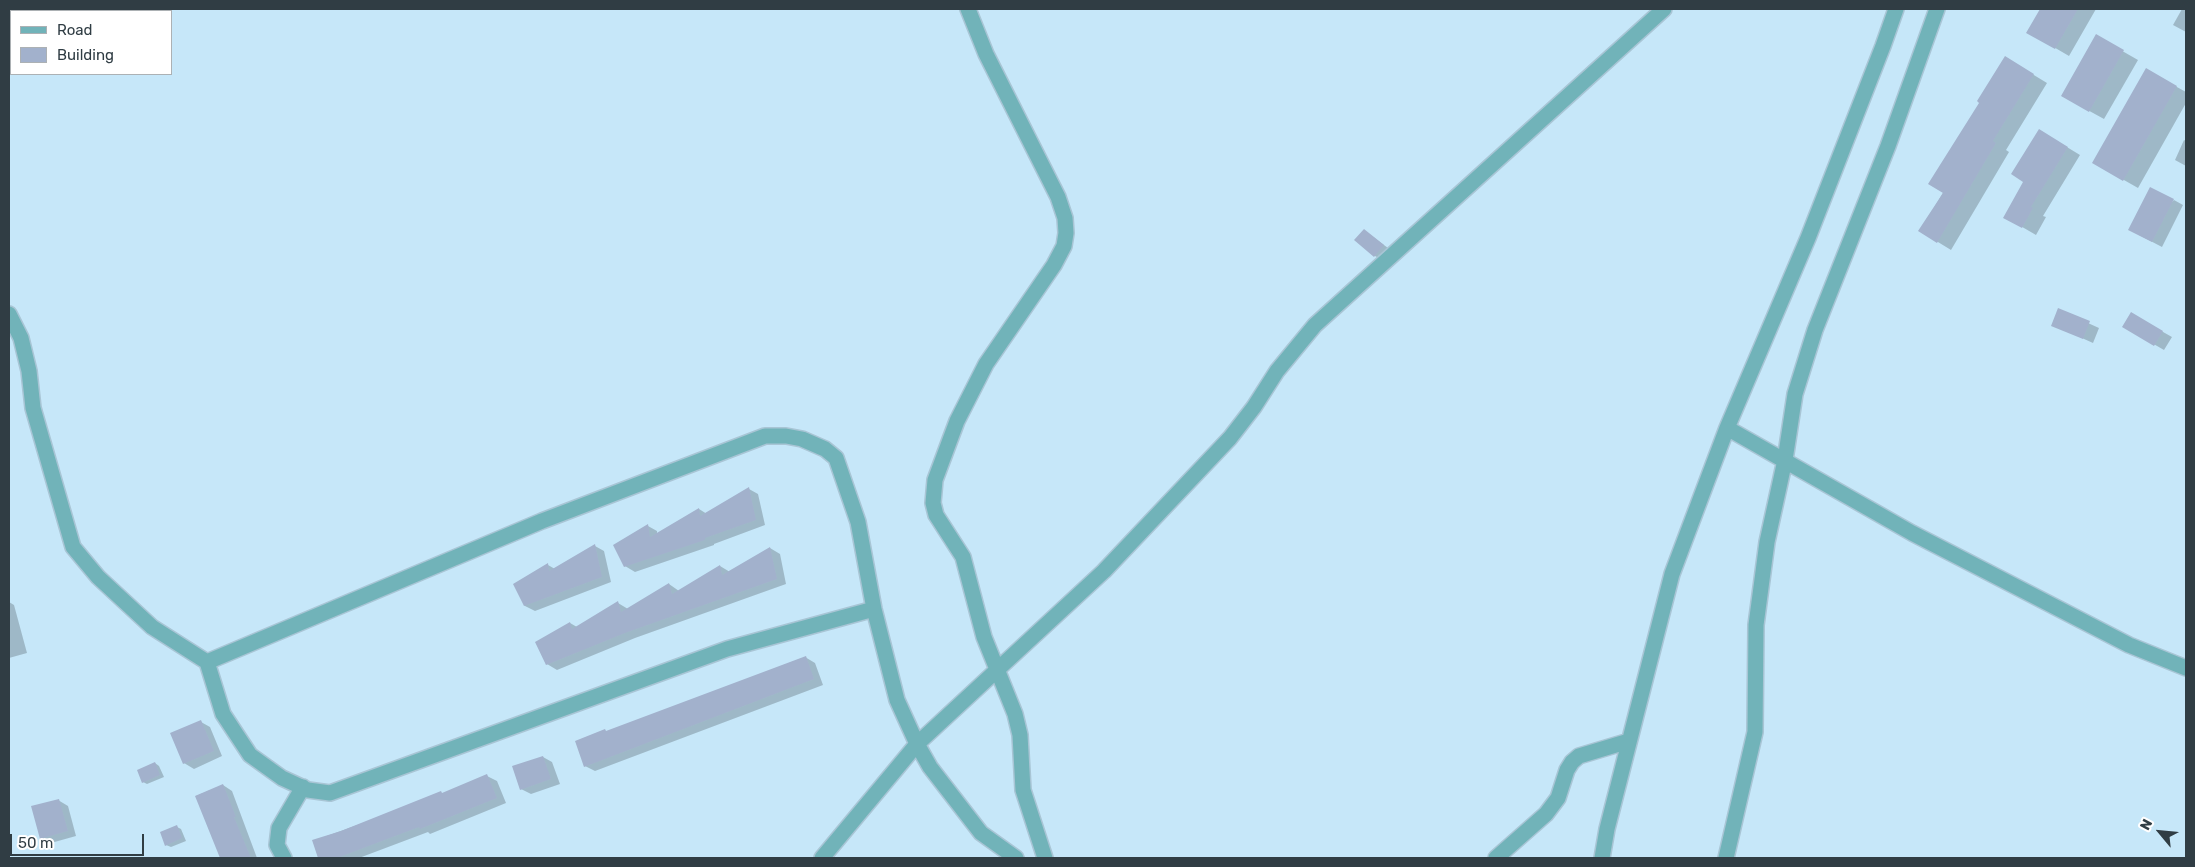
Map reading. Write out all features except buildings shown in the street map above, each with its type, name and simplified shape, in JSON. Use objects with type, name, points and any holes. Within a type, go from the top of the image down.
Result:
[{"type":"street","points":[[968,9],[986,54],[1058,197],[1065,218],[1066,233],[1064,246],[1054,265],[986,364],[957,421],[935,480],[933,503],[936,516],[963,557],[984,636],[1015,714],[1020,735],[1023,790],[1045,858]]},
{"type":"street","points":[[822,858],[917,744],[998,671],[1104,570],[1230,438],[1278,371],[1315,325],[1664,9]]},
{"type":"street","points":[[1602,858],[1607,829],[1672,574],[1727,428],[1808,238],[1896,9]]},
{"type":"street","points":[[1726,858],[1755,732],[1756,625],[1767,542],[1795,394],[1815,330],[1888,146],[1937,9]]},
{"type":"street","points":[[9,314],[21,338],[29,371],[33,408],[73,547],[98,577],[152,627],[207,662],[223,714],[250,755],[282,778],[303,787],[330,792],[727,649],[874,608]]},
{"type":"street","points":[[1727,428],[1912,533],[2129,645],[2186,668]]},
{"type":"street","points":[[207,662],[542,521],[765,436],[786,436],[802,439],[825,449],[836,458],[858,522],[874,608],[897,700],[917,744],[930,767],[980,833],[1016,858]]},
{"type":"street","points":[[1496,858],[1546,814],[1558,798],[1567,770],[1572,762],[1579,756],[1630,741]]},
{"type":"street","points":[[284,858],[277,845],[279,828],[303,787]]}]
